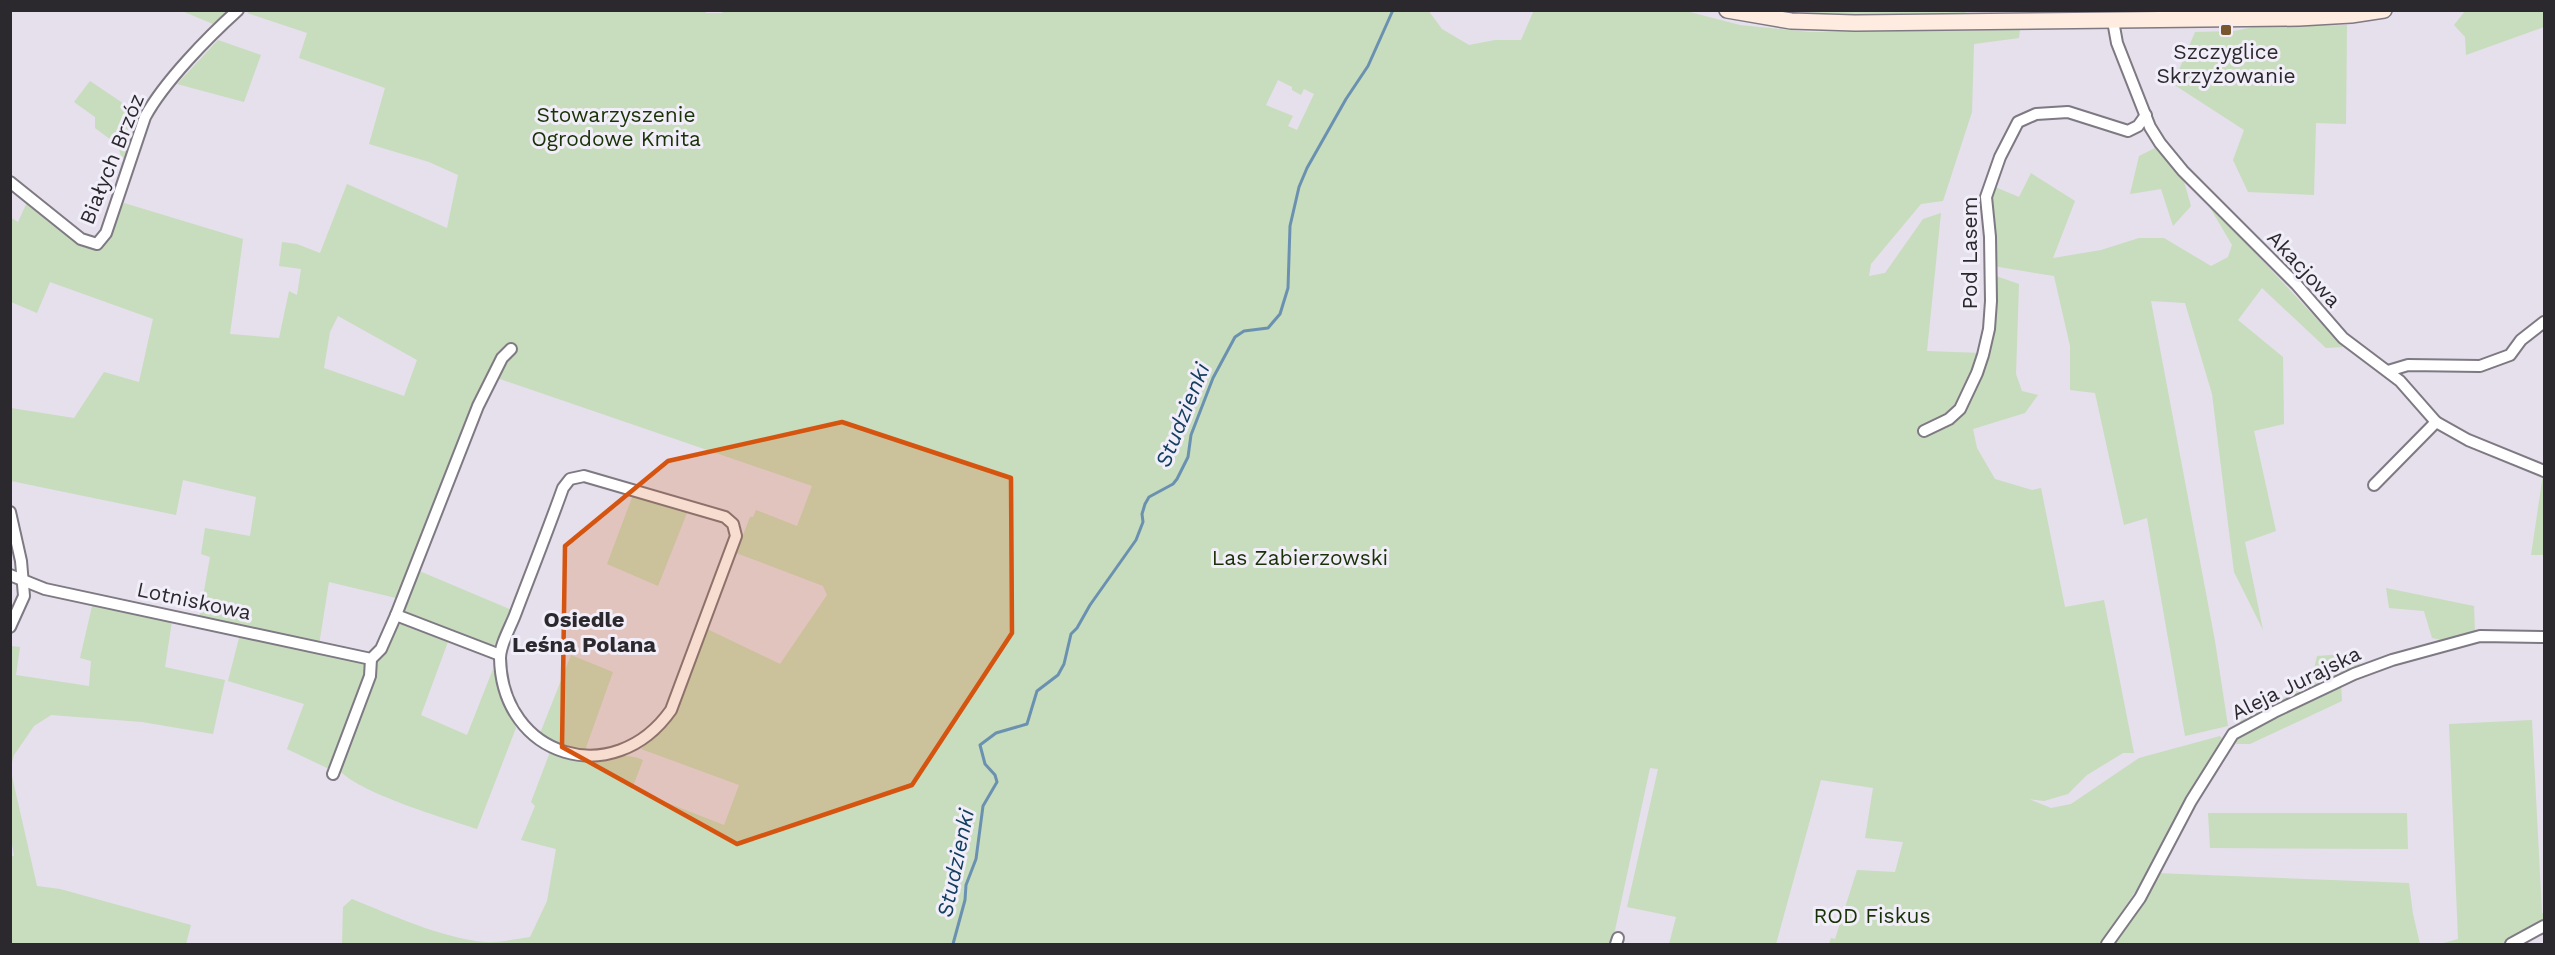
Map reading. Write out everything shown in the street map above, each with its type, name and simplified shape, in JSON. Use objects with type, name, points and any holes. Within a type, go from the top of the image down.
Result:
[{"type":"main road","points":[[1727,10],[1770,19],[1810,22],[2113,21],[2140,15],[2320,18],[2385,10]]},
{"type":"street","name":"Białych Brzóz","points":[[10,182],[81,239],[96,244],[106,233],[145,117],[152,104],[167,84],[238,10]]},
{"type":"street","name":"Akacjowa","points":[[2113,21],[2117,43],[2150,127],[2160,143],[2184,171],[2296,285],[2343,338],[2400,381],[2436,422],[2468,440],[2544,471]]},
{"type":"street","name":"Pod Lasem","points":[[1924,431],[1949,419],[1960,410],[1980,364],[1989,329],[1990,301],[1990,237],[1986,196],[2000,157],[2018,122],[2036,114],[2068,112],[2128,131],[2138,126],[2146,116]]},
{"type":"street","points":[[2388,371],[2408,365],[2480,366],[2510,355],[2521,340],[2544,322]]},
{"type":"street","points":[[333,774],[370,676],[372,659],[381,649],[396,615],[478,406],[502,358],[511,349]]},
{"type":"street","points":[[2374,485],[2436,422]]},
{"type":"street","points":[[580,476],[589,477],[725,517],[733,524],[735,544],[676,700],[656,729],[637,744],[611,754],[586,756],[563,752],[537,739],[524,726],[510,705],[505,692],[500,655],[563,488],[570,479],[580,476]]},
{"type":"street","points":[[10,512],[24,581],[24,596],[10,627]]},
{"type":"street","name":"Lotniskowa","points":[[10,575],[45,589],[372,659]]},
{"type":"street","points":[[396,615],[500,655]]},
{"type":"street","name":"Aleja Jurajska","points":[[2108,945],[2140,898],[2191,801],[2233,734],[2326,687],[2392,660],[2480,636],[2544,637]]},
{"type":"street","points":[[2511,945],[2544,926]]},
{"type":"highlighted area","points":[[842,422],[1011,478],[1012,633],[912,785],[737,844],[562,747],[565,546],[668,461]]},
{"type":"green space","points":[[705,10],[706,13],[722,13],[724,10],[1428,10],[1442,29],[1469,45],[1495,40],[1521,40],[1534,10],[1686,11],[1740,25],[1810,32],[2020,30],[2019,38],[1974,44],[1972,112],[1943,201],[1921,204],[1871,264],[1869,276],[1885,273],[1923,219],[1941,213],[1927,351],[1981,353],[1963,398],[1942,418],[1944,424],[1963,412],[1979,375],[1988,347],[1994,300],[1993,275],[2019,284],[2016,374],[2022,391],[2038,395],[2025,413],[1973,429],[1977,448],[1995,479],[2032,490],[2041,488],[2065,607],[2104,600],[2134,753],[2123,753],[2087,775],[2068,794],[2044,801],[2029,799],[2051,808],[2071,804],[2139,758],[2220,736],[2224,741],[2195,786],[2155,862],[2100,944],[1829,944],[1831,938],[1835,939],[1857,870],[1895,872],[1903,842],[1865,838],[1873,788],[1821,780],[1776,944],[1669,944],[1676,917],[1627,907],[1658,769],[1650,768],[1612,944],[342,944],[343,907],[352,899],[450,936],[484,942],[530,937],[547,901],[556,849],[521,840],[535,806],[531,802],[550,752],[581,761],[623,756],[636,757],[643,760],[632,789],[724,825],[739,785],[641,749],[659,732],[674,711],[707,629],[780,664],[827,595],[823,586],[736,553],[750,517],[753,517],[756,510],[797,526],[812,486],[497,378],[506,358],[514,352],[514,343],[502,355],[479,394],[436,506],[396,598],[329,582],[319,645],[199,619],[210,557],[201,554],[205,528],[250,536],[256,497],[183,480],[176,515],[11,481],[11,408],[74,418],[104,372],[139,382],[153,319],[50,282],[37,313],[11,302],[10,217],[18,222],[29,198],[86,245],[98,249],[124,203],[243,239],[230,334],[279,338],[289,291],[297,295],[301,269],[279,266],[282,242],[297,244],[320,253],[347,184],[447,228],[458,175],[429,162],[369,144],[385,88],[299,58],[307,33],[247,13],[250,11]],"holes":[[[1278,80],[1301,95],[1304,89],[1314,94],[1297,130],[1288,126],[1293,116],[1266,105]],[[338,316],[417,360],[404,396],[324,368],[330,332]]]},
{"type":"green space","points":[[182,11],[229,11],[213,24]]},
{"type":"green space","points":[[1774,11],[1966,11],[1965,13],[1852,14]]},
{"type":"green space","points":[[2465,11],[2544,11],[2544,27],[2466,55],[2465,37],[2454,25]]},
{"type":"green space","points":[[2347,25],[2346,124],[2316,123],[2314,195],[2248,192],[2233,160],[2244,130],[2173,84],[2195,32],[2234,31],[2253,27]]},
{"type":"green space","points":[[218,40],[261,55],[244,102],[177,84]]},
{"type":"green space","points":[[90,81],[142,116],[127,161],[121,157],[118,145],[95,128],[95,117],[74,102]]},
{"type":"green space","points":[[2155,148],[2183,178],[2191,206],[2173,226],[2161,189],[2130,194],[2139,156]]},
{"type":"green space","points":[[2031,173],[2075,201],[2053,258],[2101,250],[2139,238],[2164,238],[2211,266],[2228,257],[2232,245],[2205,199],[2343,347],[2326,348],[2262,288],[2238,320],[2283,357],[2284,424],[2254,431],[2276,531],[2245,542],[2263,630],[2234,572],[2212,394],[2185,303],[2151,301],[2215,641],[2228,726],[2185,736],[2147,518],[2124,525],[2095,393],[2070,390],[2070,346],[2054,276],[1993,266],[1991,200],[1995,187],[2019,197]]},
{"type":"green space","points":[[2543,476],[2544,555],[2531,555],[2542,481]]},
{"type":"green space","points":[[633,495],[687,513],[658,586],[607,564]]},
{"type":"green space","points":[[417,570],[512,610],[499,643],[487,647],[403,613],[402,606]]},
{"type":"green space","points":[[2386,588],[2474,606],[2475,632],[2448,641],[2432,638],[2424,611],[2389,608]]},
{"type":"green space","points":[[93,602],[172,621],[165,667],[225,680],[213,734],[142,722],[51,715],[34,726],[14,755],[11,766],[11,646],[20,647],[16,675],[89,686],[91,661],[80,658]]},
{"type":"green space","points":[[402,623],[449,639],[421,715],[467,735],[493,669],[516,728],[477,829],[384,797],[351,780],[340,771],[340,762],[377,664],[395,630]]},
{"type":"green space","points":[[240,634],[365,661],[369,667],[334,767],[327,768],[287,749],[304,704],[228,681]]},
{"type":"green space","points":[[2358,653],[2360,667],[2341,685],[2342,701],[2250,744],[2236,744],[2240,721],[2290,695],[2291,683],[2314,669],[2317,656]]},
{"type":"green space","points":[[571,655],[613,672],[584,753],[560,747],[539,736]]},
{"type":"green space","points":[[2532,720],[2544,922],[2505,944],[2440,944],[2458,939],[2449,724]]},
{"type":"green space","points":[[11,772],[37,886],[60,889],[191,925],[186,944],[11,944],[10,856],[14,856],[10,832]]},
{"type":"green space","points":[[2208,813],[2407,813],[2408,849],[2210,848]]},
{"type":"green space","points":[[2156,873],[2409,883],[2420,944],[2113,944],[2137,910]]},
{"type":"waterway","name":"Studzienki","points":[[953,944],[965,900],[966,885],[976,859],[983,806],[997,782],[995,775],[985,764],[980,745],[996,733],[1027,724],[1037,691],[1058,675],[1064,664],[1071,634],[1136,540],[1143,522],[1142,514],[1145,504],[1149,497],[1173,484],[1177,479],[1188,457],[1191,435],[1213,378],[1235,337],[1244,331],[1268,328],[1280,314],[1288,288],[1290,226],[1299,187],[1307,168],[1346,99],[1368,66],[1393,10]]},
{"type":"place","name":"Szczyglice Skrzyżowanie","points":[[2226,30]]},
{"type":"district","name":"Osiedle Leśna Polana","points":[[584,632]]},
{"type":"park label","name":"Stowarzyszenie Ogrodowe Kmita","points":[[616,127]]},
{"type":"park label","name":"Las Zabierzowski","points":[[1300,558]]},
{"type":"park label","name":"ROD Fiskus","points":[[1872,916]]}]
